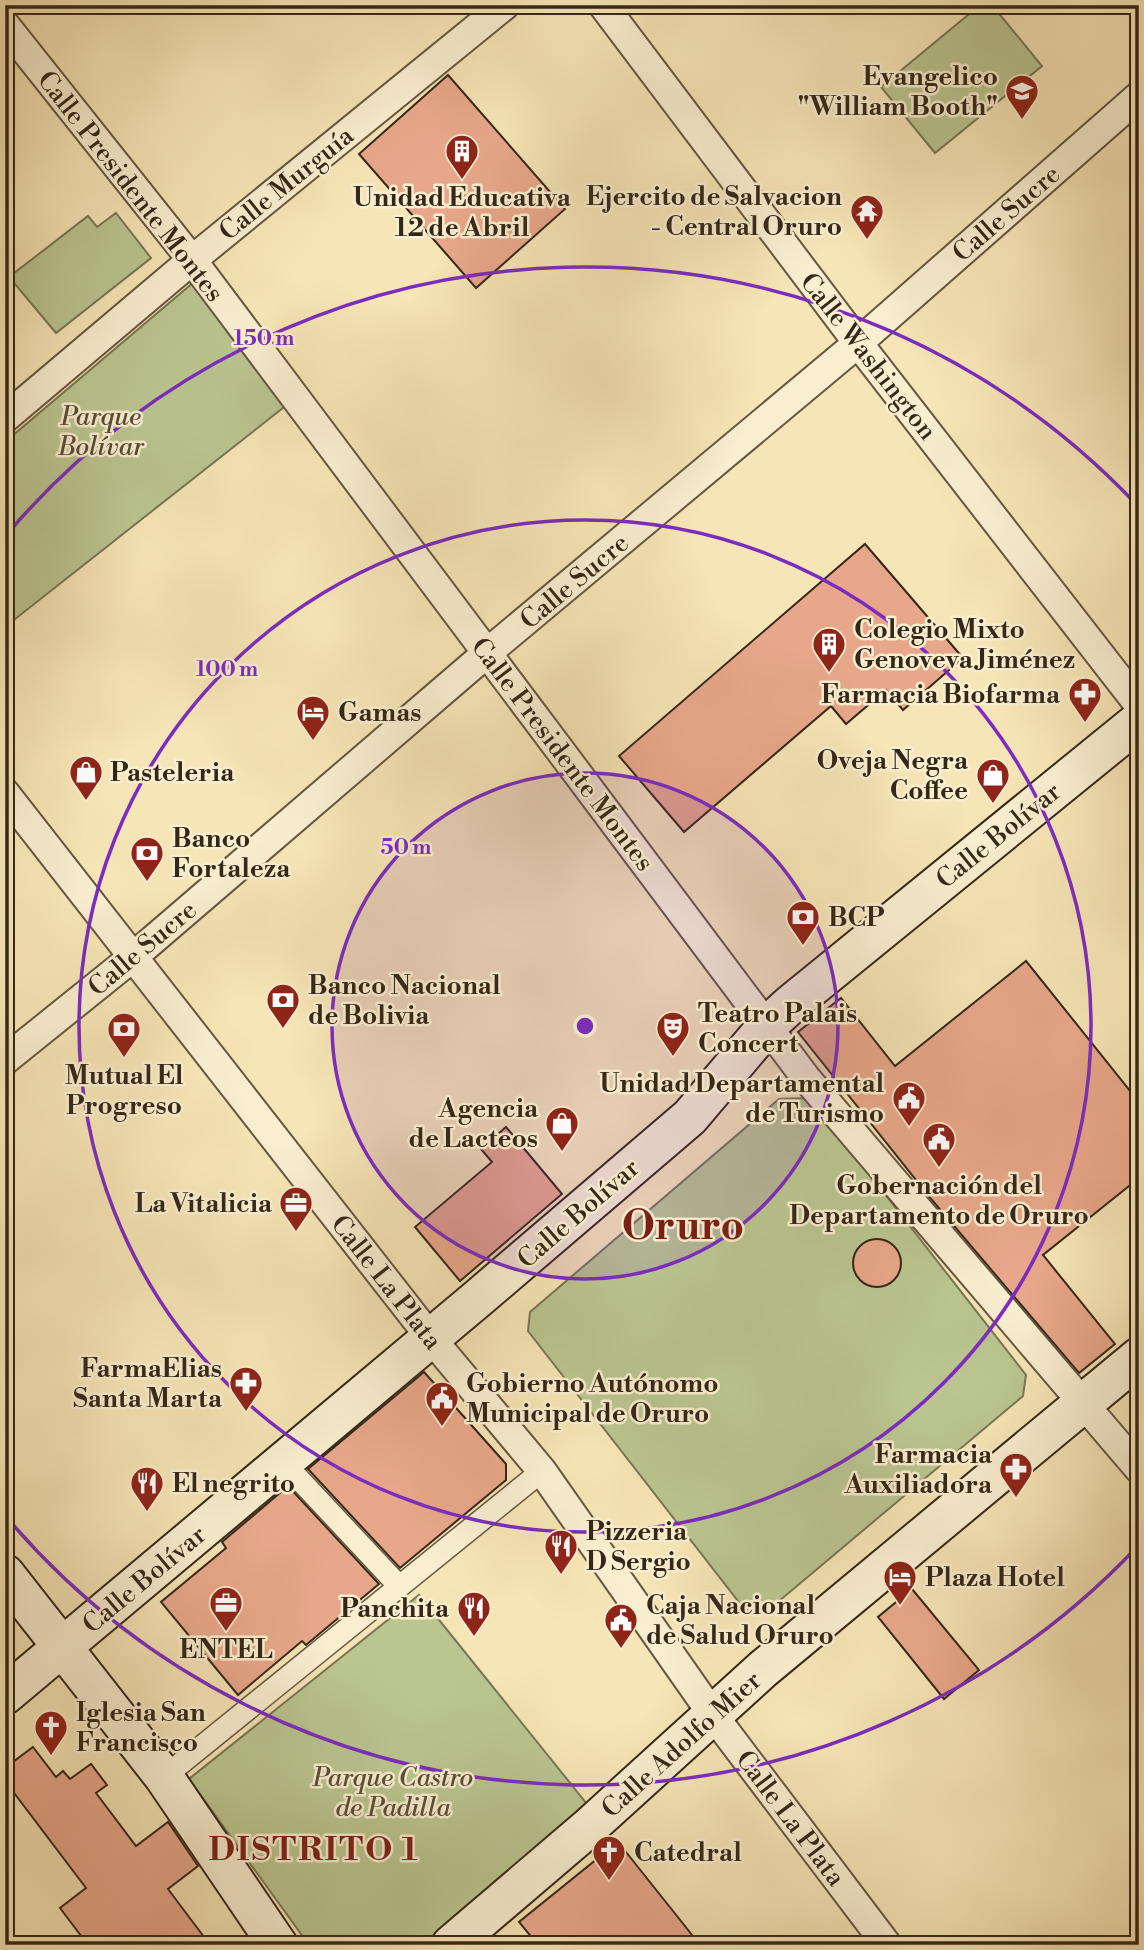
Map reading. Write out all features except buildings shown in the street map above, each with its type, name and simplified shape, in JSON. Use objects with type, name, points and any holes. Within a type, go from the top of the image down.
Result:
[{"type":"main road","name":"Calle Bolívar","points":[[5,1695],[690,1117],[767,1026],[1139,721]]},
{"type":"main road","name":"Calle Adolfo Mier","points":[[451,1945],[588,1828],[763,1669],[1139,1357]]},
{"type":"main road","points":[[5,1573],[164,1777],[278,1945]]},
{"type":"street","name":"Calle Murguía","points":[[5,418],[191,260],[505,5]]},
{"type":"street","name":"Calle Washington","points":[[603,5],[858,343],[1139,705]]},
{"type":"street","name":"Calle Presidente Montes","points":[[5,25],[191,260],[806,1078],[1139,1469]]},
{"type":"street","name":"Calle Sucre","points":[[5,1060],[133,957],[487,653],[858,343],[1139,96]]},
{"type":"street","name":"Calle La Plata","points":[[5,793],[430,1337],[542,1471],[713,1715],[887,1945]]},
{"type":"street","points":[[283,1462],[399,1586]]},
{"type":"street","points":[[164,1777],[542,1471]]},
{"type":"green space","points":[[980,5],[992,5],[1042,66],[935,153],[881,87]]},
{"type":"green space","points":[[116,213],[151,258],[56,333],[9,277],[88,216],[97,227]]},
{"type":"green space","name":"Parque Bolívar","points":[[201,276],[293,400],[5,627],[5,442]]},
{"type":"green space","points":[[810,1098],[1026,1375],[1023,1396],[766,1612],[745,1610],[528,1331],[530,1312],[779,1099]]},
{"type":"green space","name":"Parque Castro de Padilla","points":[[419,1595],[591,1809],[423,1945],[309,1945],[189,1779]]},
{"type":"place","name":"Evangelico \"William Booth\"","points":[[1022,121]]},
{"type":"place","name":"Unidad Educativa 12 de Abril","points":[[462,181]]},
{"type":"place","name":"Ejercito de Salvacion - Central Oruro","points":[[867,241]]},
{"type":"place","name":"Colegio Mixto Genoveva Jiménez","points":[[829,674]]},
{"type":"place","name":"Farmacia Biofarma","points":[[1085,724]]},
{"type":"place","name":"Gamas","points":[[313,742]]},
{"type":"place","name":"Pasteleria","points":[[86,802]]},
{"type":"place","name":"Oveja Negra Coffee","points":[[993,805]]},
{"type":"place","name":"Banco Fortaleza","points":[[147,883]]},
{"type":"place","name":"BCP","points":[[803,947]]},
{"type":"place","name":"Banco Nacional de Bolivia","points":[[283,1030]]},
{"type":"place","name":"Teatro Palais Concert","points":[[673,1058]]},
{"type":"place","name":"Mutual El Progreso","points":[[124,1059]]},
{"type":"place","name":"Unidad Departamental de Turismo","points":[[909,1128]]},
{"type":"place","name":"Agencia de Lacteos","points":[[562,1153]]},
{"type":"place","name":"Gobernación del Departamento de Oruro","points":[[939,1169]]},
{"type":"place","name":"La Vitalicia","points":[[296,1233]]},
{"type":"place","name":"FarmaElias Santa Marta","points":[[246,1413]]},
{"type":"place","name":"Gobierno Autónomo Municipal de Oruro","points":[[442,1428]]},
{"type":"place","name":"Farmacia Auxiliadora","points":[[1016,1499]]},
{"type":"place","name":"El negrito","points":[[147,1513]]},
{"type":"place","name":"Pizzeria D Sergio","points":[[561,1576]]},
{"type":"place","name":"Plaza Hotel","points":[[900,1607]]},
{"type":"place","name":"ENTEL","points":[[226,1633]]},
{"type":"place","name":"Panchita","points":[[474,1638]]},
{"type":"place","name":"Caja Nacional de Salud Oruro","points":[[621,1650]]},
{"type":"place","name":"Iglesia San Francisco","points":[[51,1757]]},
{"type":"place","name":"Catedral","points":[[609,1882]]},
{"type":"district","name":"Oruro","points":[[683,1225]]},
{"type":"district","name":"DISTRITO 1","points":[[314,1848]]}]
